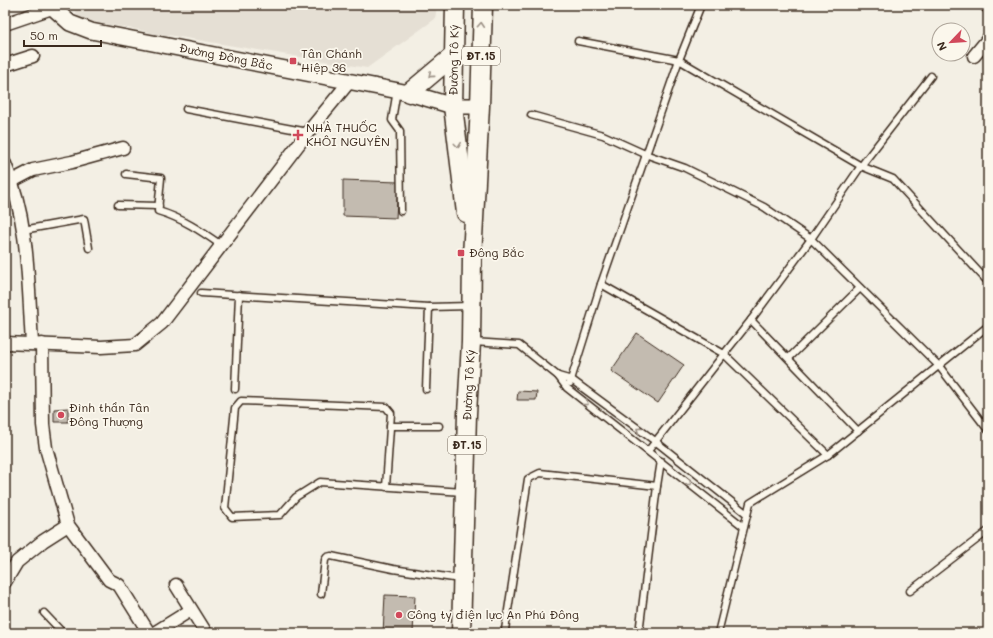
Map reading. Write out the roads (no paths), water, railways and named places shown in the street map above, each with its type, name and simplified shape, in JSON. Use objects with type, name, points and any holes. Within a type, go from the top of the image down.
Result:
[{"type":"main road","name":"Đường Tô Ký","points":[[455,5],[453,106],[472,257]]},
{"type":"main road","name":"Đường Tô Ký","points":[[461,633],[464,579],[467,414],[472,342],[472,257],[480,106],[483,5]]},
{"type":"main road","points":[[403,92],[453,56]]},
{"type":"street","name":"Đường Đông Bắc","points":[[51,7],[70,23],[91,31],[350,81],[403,92],[453,106],[480,106]]},
{"type":"street","points":[[5,24],[51,7]]},
{"type":"street","points":[[974,56],[988,39]]},
{"type":"street","points":[[5,65],[33,56]]},
{"type":"street","points":[[5,343],[101,347],[135,344],[162,323],[308,132],[350,81]]},
{"type":"street","points":[[10,185],[34,170],[72,162],[124,148]]},
{"type":"street","points":[[5,164],[26,250],[37,344],[46,448],[68,525],[104,574],[114,584],[120,585],[149,633]]},
{"type":"street","points":[[5,582],[17,562],[43,541],[68,525]]},
{"type":"street","points":[[176,585],[206,633]]},
{"type":"street","points":[[154,633],[191,610]]},
{"type":"lane","points":[[566,388],[572,380],[601,284],[645,154],[701,5]]},
{"type":"lane","points":[[578,41],[680,60],[861,166],[893,179],[988,282]]},
{"type":"lane","points":[[648,451],[751,320],[811,239],[861,166],[931,76]]},
{"type":"lane","points":[[402,211],[400,131],[392,120],[403,92]]},
{"type":"lane","points":[[186,109],[308,132]]},
{"type":"lane","points":[[531,115],[603,135],[645,154],[686,168],[764,207],[811,239],[939,366],[988,430]]},
{"type":"lane","points":[[126,174],[161,178],[158,211],[175,216],[200,230],[221,245]]},
{"type":"lane","points":[[118,205],[158,206]]},
{"type":"lane","points":[[22,230],[84,219],[89,248]]},
{"type":"lane","points":[[601,284],[724,354],[828,455]]},
{"type":"lane","points":[[789,358],[860,288]]},
{"type":"lane","points":[[200,293],[429,307],[472,306]]},
{"type":"lane","points":[[235,389],[239,295]]},
{"type":"lane","points":[[426,389],[429,307]]},
{"type":"lane","points":[[751,320],[858,431]]},
{"type":"lane","points":[[718,633],[750,503],[828,455],[988,326]]},
{"type":"lane","points":[[472,342],[519,345],[558,376],[566,388],[744,527]]},
{"type":"lane","points":[[558,376],[572,380],[655,441],[747,514]]},
{"type":"lane","points":[[386,488],[391,413],[386,407],[241,401],[235,408],[225,508],[232,518],[280,515],[296,497],[320,482],[386,488],[466,492]]},
{"type":"lane","points":[[390,426],[439,426]]},
{"type":"lane","points":[[639,633],[661,461]]},
{"type":"lane","points":[[506,633],[505,630],[528,479],[540,473],[657,486]]},
{"type":"lane","points":[[910,591],[988,531]]},
{"type":"lane","points":[[321,594],[325,560],[327,557],[331,556],[393,569],[464,579]]},
{"type":"lane","points":[[44,613],[63,633]]},
{"type":"place","name":"Tân Chánh Hiệp 36","points":[[293,61]]},
{"type":"place","name":"NHÀ THUỐC KHÔI NGUYÊN","points":[[298,135]]},
{"type":"place","name":"Đông Bắc","points":[[461,253]]},
{"type":"place","name":"Đình thần Tân Đông Thượng","points":[[61,415]]},
{"type":"place","name":"Công ty điện lực An Phú Đông","points":[[399,615]]}]
